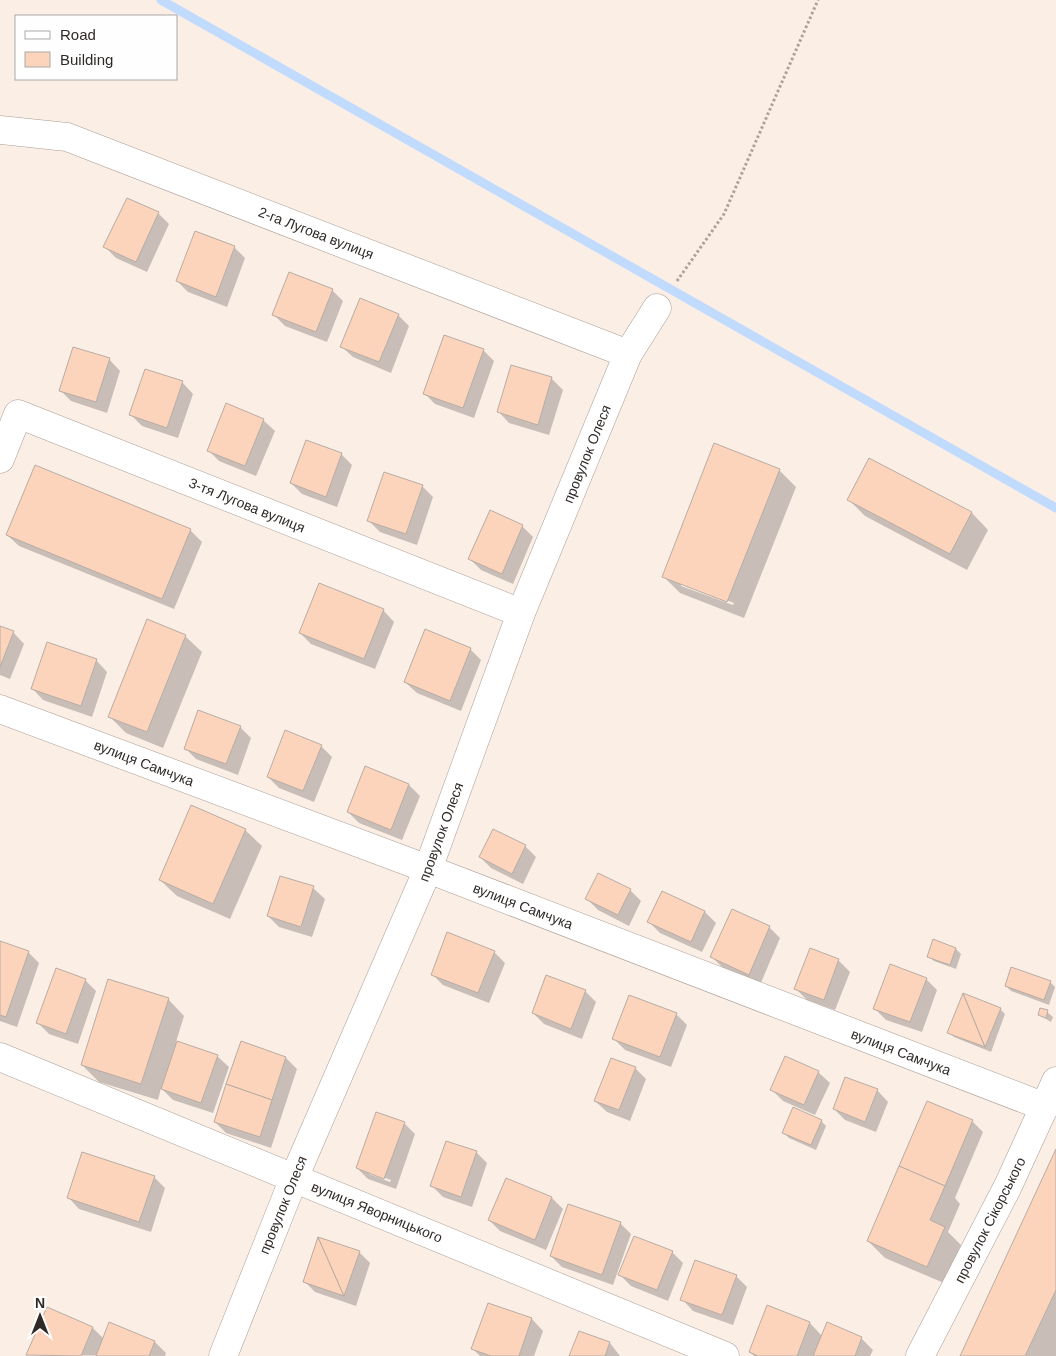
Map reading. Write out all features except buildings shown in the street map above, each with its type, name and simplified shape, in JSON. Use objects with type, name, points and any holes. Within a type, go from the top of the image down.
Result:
[{"type":"street","name":"2-га Лугова вулиця","points":[[0,130],[67,137],[628,354]]},
{"type":"street","name":"провулок Олеся","points":[[223,1356],[294,1178],[428,869],[521,613],[628,354],[657,308]]},
{"type":"street","name":"3-тя Лугова вулиця","points":[[0,459],[18,414],[521,613]]},
{"type":"street","name":"вулиця Самчука","points":[[0,709],[428,869],[1045,1107]]},
{"type":"street","name":"вулиця Яворницького","points":[[0,1056],[725,1356]]},
{"type":"street","name":"провулок Сікорського","points":[[920,1356],[1008,1186],[1056,1081]]},
{"type":"path","points":[[677,281],[724,214],[818,0]]},
{"type":"waterway","points":[[161,0],[1056,508]]}]
